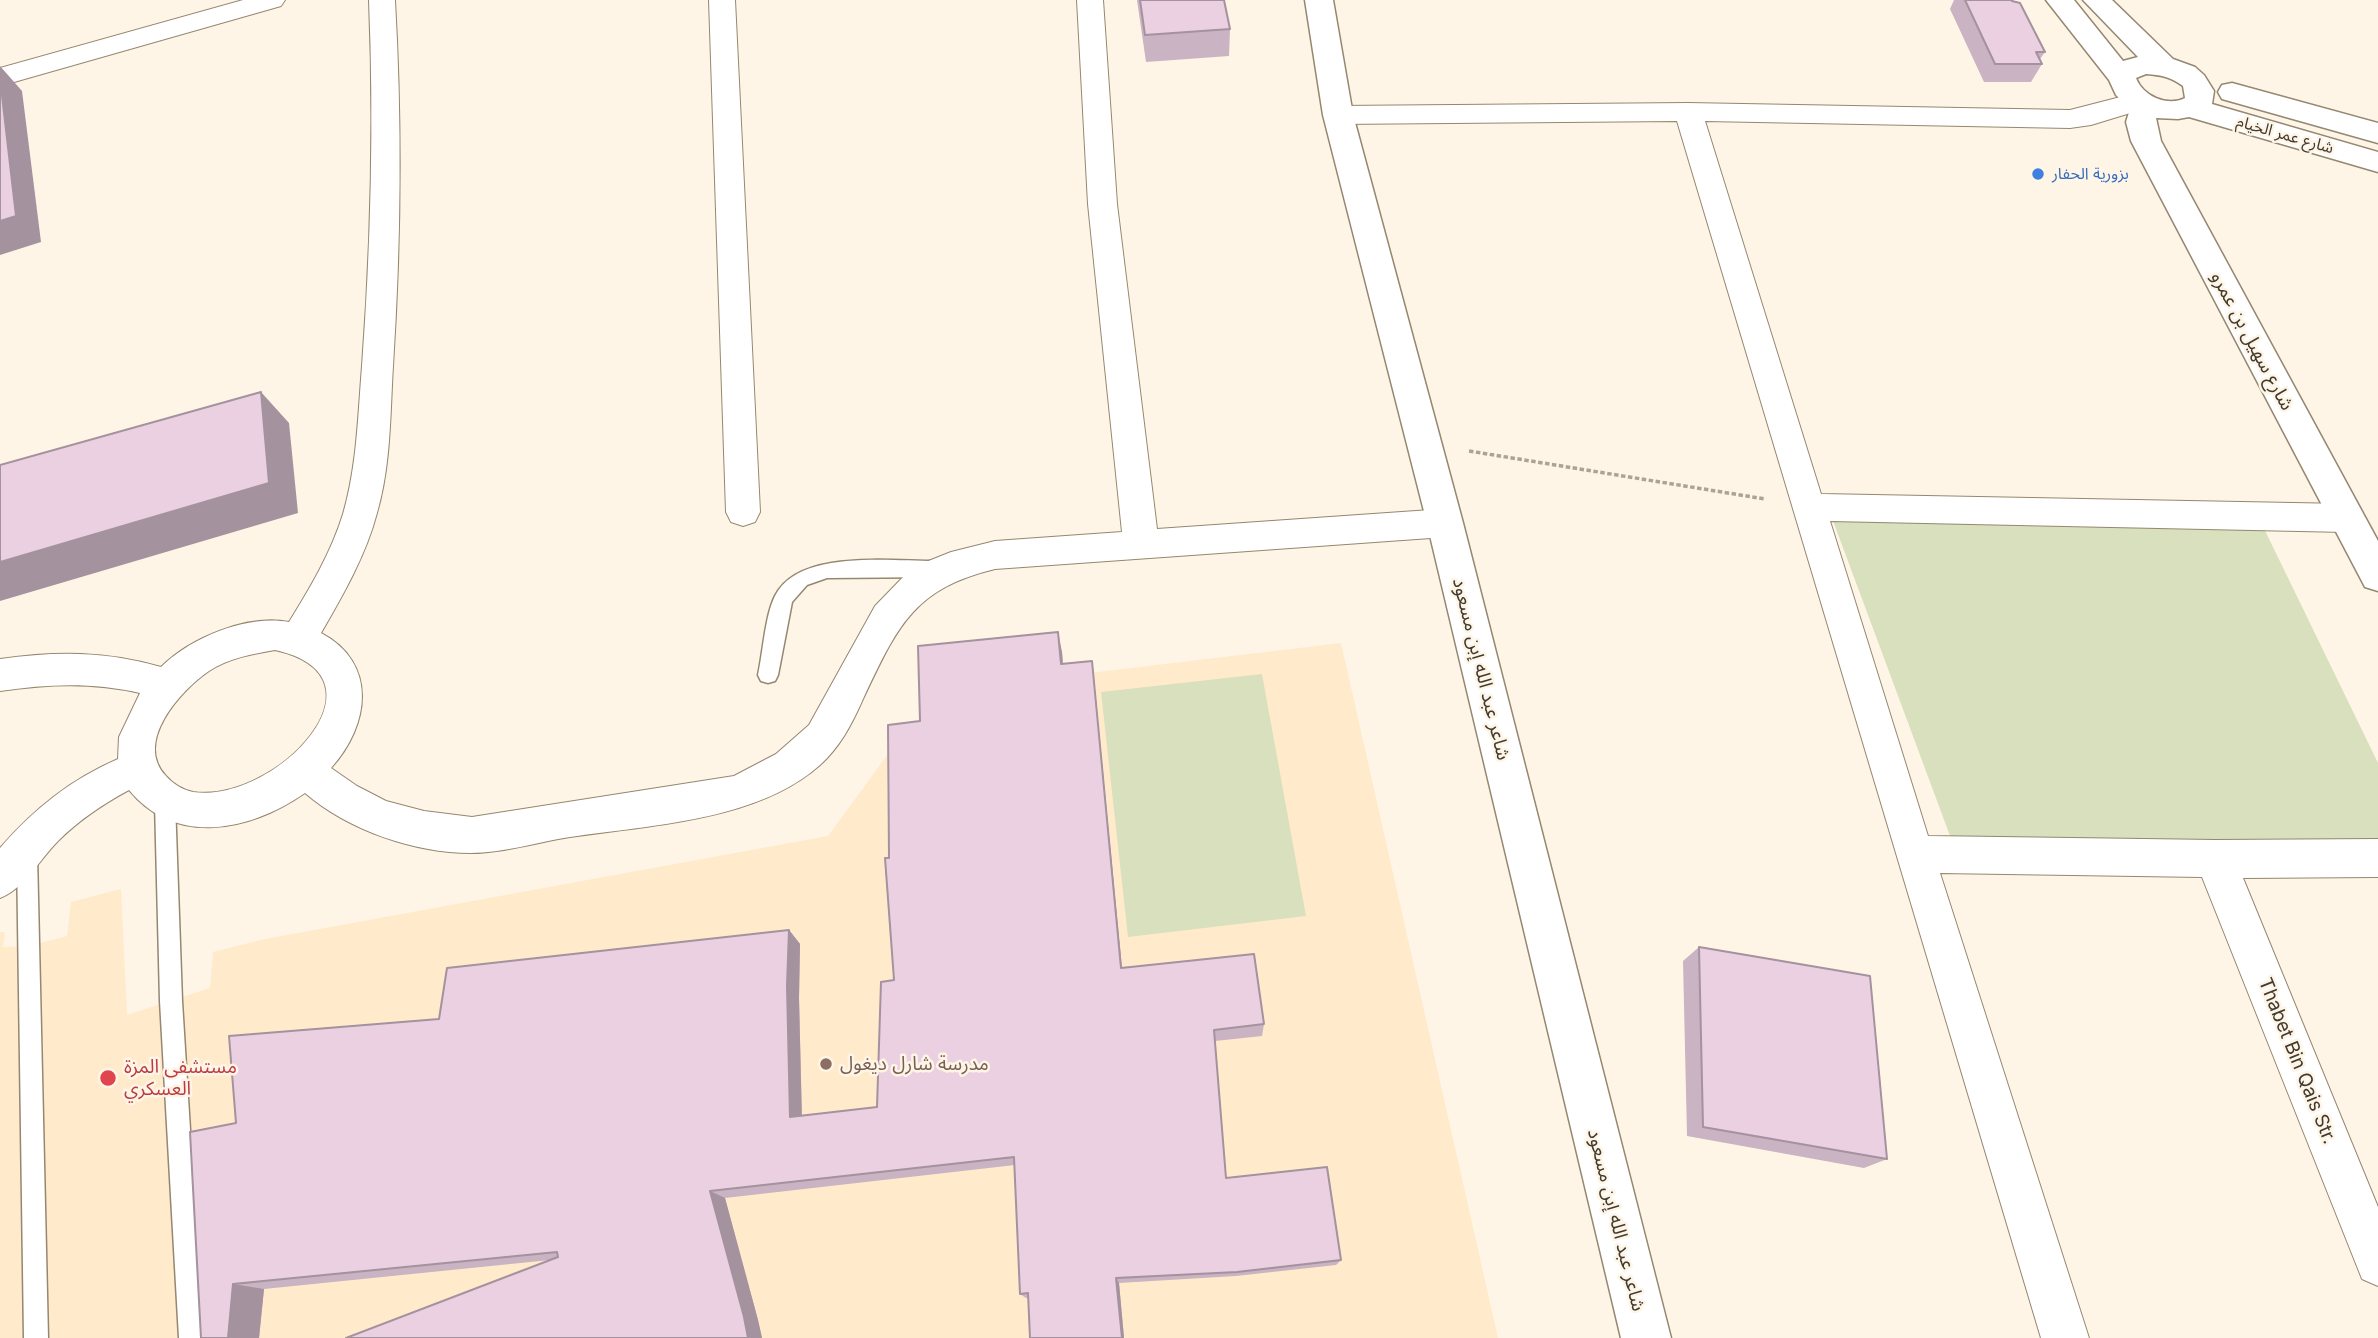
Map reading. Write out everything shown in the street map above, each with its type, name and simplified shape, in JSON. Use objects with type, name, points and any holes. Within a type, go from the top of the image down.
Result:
[{"type":"street","points":[[0,77],[272,0]]},
{"type":"street","points":[[299,637],[325,596],[344,554],[359,515],[369,477],[382,320],[386,199],[386,70],[382,0]]},
{"type":"street","points":[[722,0],[743,512]]},
{"type":"street","points":[[1090,0],[1093,83],[1105,226],[1141,544]]},
{"type":"street","name":"شاعر عبد الله إبن مسعود","points":[[1319,0],[1338,115],[1445,523],[1646,1338]]},
{"type":"street","points":[[2060,0],[2122,78],[2128,92],[2143,103],[2172,111],[2193,94],[2097,0]]},
{"type":"street","points":[[2122,78],[2124,71],[2131,67],[2151,64],[2163,66]]},
{"type":"street","name":"شارع عمر الخيام","points":[[2193,94],[2378,132]]},
{"type":"street","name":"شارع عمر الخيام","points":[[2193,94],[2378,162]]},
{"type":"street","points":[[1338,115],[1688,113],[2070,119],[2143,103]]},
{"type":"street","name":"شارع سهيل بن عمرو","points":[[2143,103],[2141,127],[2146,141],[2378,576]]},
{"type":"street","points":[[1688,113],[2065,1338]]},
{"type":"street","points":[[1809,507],[2346,518]]},
{"type":"street","points":[[305,770],[329,791],[359,810],[394,823],[431,831],[472,835],[736,793],[766,781],[794,764],[817,743],[835,718],[886,617],[902,598],[921,582],[944,569],[995,555],[1445,523]]},
{"type":"street","points":[[275,635],[299,637],[323,648],[339,666],[346,689],[342,716],[329,744],[305,770],[279,789],[249,803],[219,810],[190,810],[165,802],[147,788],[138,768],[136,741],[146,713],[166,685],[193,662],[219,648],[248,638],[275,635]]},
{"type":"street","points":[[0,675],[55,667],[103,668],[166,685]]},
{"type":"street","points":[[0,879],[55,814],[81,796],[138,768]]},
{"type":"street","points":[[1914,854],[2215,859],[2378,858]]},
{"type":"street","name":"Thabet Bin Qais Str.","points":[[2215,859],[2378,1264]]},
{"type":"lane","points":[[768,675],[783,599],[800,580],[826,570],[944,569]]},
{"type":"lane","points":[[165,802],[171,1001],[191,1338]]},
{"type":"lane","points":[[27,846],[36,1338]]},
{"type":"path","points":[[1424,443],[1809,507]]},
{"type":"shaded area","name":"مدرسة شارل ديغول","points":[[1341,643],[1498,1338],[0,1338],[0,932],[5,932],[3,947],[29,946],[67,936],[71,902],[121,889],[127,1015],[210,988],[213,952],[265,939],[828,836],[896,743],[927,739],[925,666],[1062,652],[1064,676]]},
{"type":"green space","points":[[2254,508],[2378,763],[2378,856],[1956,852],[1829,510]]},
{"type":"green space","points":[[1262,674],[1306,916],[1128,937],[1101,692]]},
{"type":"building","points":[[1140,0],[1224,0],[1230,29],[1145,35]]},
{"type":"building","points":[[1965,0],[2012,0],[2020,3],[2045,52],[2036,52],[2042,64],[1995,64]]},
{"type":"building","points":[[0,78],[16,216],[0,221]]},
{"type":"building","points":[[261,392],[269,483],[0,562],[0,465]]},
{"type":"building","points":[[1058,632],[1061,664],[1092,661],[1121,968],[1254,954],[1264,1024],[1214,1030],[1226,1178],[1327,1167],[1341,1260],[1237,1272],[1116,1278],[1122,1338],[1030,1338],[1028,1293],[1020,1294],[1014,1157],[710,1191],[748,1338],[346,1338],[558,1257],[557,1252],[233,1284],[228,1338],[201,1338],[190,1132],[236,1123],[229,1036],[439,1019],[447,968],[789,930],[787,986],[790,1117],[877,1107],[881,982],[894,980],[885,858],[889,858],[888,725],[920,721],[918,646]]},
{"type":"building","points":[[1699,947],[1870,976],[1887,1159],[1703,1127]]},
{"type":"place","name":"بزورية الحفار","points":[[2038,174]]},
{"type":"place","name":"مدرسة شارل ديغول","points":[[826,1064]]},
{"type":"place","name":"مستشفى المزة العسكري","points":[[108,1078]]}]
